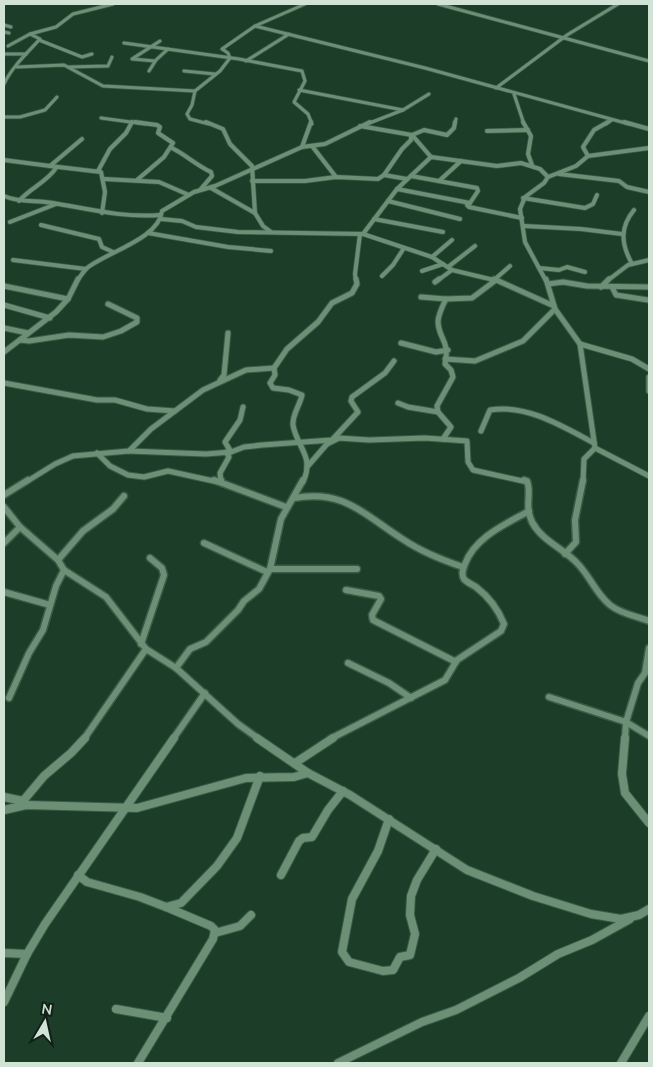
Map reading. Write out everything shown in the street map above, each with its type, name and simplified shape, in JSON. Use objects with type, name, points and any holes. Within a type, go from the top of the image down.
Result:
[{"type":"street","points":[[8,46],[30,34],[56,27],[73,14],[113,4]]},
{"type":"street","points":[[230,58],[228,53],[222,49],[255,26],[306,4]]},
{"type":"street","points":[[438,4],[649,61]]},
{"type":"street","points":[[496,88],[564,38],[618,4]]},
{"type":"street","points":[[4,25],[11,27]]},
{"type":"street","points":[[255,26],[649,129]]},
{"type":"street","points":[[4,32],[9,33]]},
{"type":"street","points":[[30,34],[82,57],[92,54]]},
{"type":"street","points":[[246,61],[272,45],[276,40],[290,34]]},
{"type":"street","points":[[4,84],[10,72],[18,67],[26,54],[40,40]]},
{"type":"street","points":[[155,61],[132,59],[160,41]]},
{"type":"street","points":[[124,43],[230,58],[302,71],[305,81],[295,98],[295,104],[308,114],[312,124],[302,147]]},
{"type":"street","points":[[149,71],[155,61],[168,49]]},
{"type":"street","points":[[4,54],[26,54]]},
{"type":"street","points":[[69,67],[108,66],[112,58]]},
{"type":"street","points":[[230,58],[195,91],[192,105],[187,112],[188,117],[223,129],[230,144],[250,162],[252,166],[256,213],[264,226],[271,232]]},
{"type":"street","points":[[18,67],[60,64],[103,86],[195,91]]},
{"type":"street","points":[[184,71],[215,74]]},
{"type":"street","points":[[300,90],[402,110]]},
{"type":"street","points":[[4,352],[50,318],[68,298],[74,285],[86,269],[148,232],[161,217],[165,208],[189,194],[211,188],[302,147],[324,144],[360,126],[402,110],[429,94]]},
{"type":"street","points":[[514,94],[520,116],[531,136],[526,149],[528,159],[532,165]]},
{"type":"street","points":[[4,117],[20,117],[45,110],[57,97]]},
{"type":"street","points":[[102,118],[159,126],[158,134],[172,141],[174,145],[172,148],[137,180]]},
{"type":"street","points":[[360,126],[412,135],[424,130],[447,135],[454,128],[456,119]]},
{"type":"street","points":[[588,156],[583,147],[592,132],[612,120]]},
{"type":"street","points":[[98,171],[110,149],[126,133],[132,122]]},
{"type":"street","points":[[487,131],[528,130]]},
{"type":"street","points":[[252,181],[305,180],[336,177],[378,179],[384,175],[402,149],[412,140],[412,135]]},
{"type":"street","points":[[412,135],[431,157]]},
{"type":"street","points":[[50,166],[82,139]]},
{"type":"street","points":[[312,146],[336,177]]},
{"type":"street","points":[[172,148],[185,154],[196,165],[211,172],[212,176],[200,190]]},
{"type":"street","points":[[564,554],[576,542],[576,520],[583,481],[584,458],[594,445],[580,344],[554,308],[548,284],[527,248],[520,208],[524,198],[544,184],[548,177],[576,166],[588,156],[649,148]]},
{"type":"street","points":[[176,668],[190,649],[206,642],[238,610],[244,601],[259,589],[268,570],[280,522],[286,507],[299,492],[308,464],[298,441],[293,421],[302,395],[270,386],[275,375],[274,368],[287,349],[318,322],[332,303],[352,293],[357,284],[355,274],[362,234],[397,189],[431,157],[497,166],[514,162],[532,165],[540,169],[548,177]]},
{"type":"street","points":[[4,160],[56,168],[101,172],[104,179],[105,192],[102,213]]},
{"type":"street","points":[[439,180],[460,161]]},
{"type":"street","points":[[19,201],[22,196],[46,179],[56,168]]},
{"type":"street","points":[[556,173],[619,181],[628,187],[649,192]]},
{"type":"street","points":[[384,175],[439,180],[477,188],[478,190],[467,205],[469,207],[522,218]]},
{"type":"street","points":[[104,179],[162,182],[189,194]]},
{"type":"street","points":[[211,188],[256,213]]},
{"type":"street","points":[[397,189],[470,202]]},
{"type":"street","points":[[524,198],[585,208],[592,204],[597,195]]},
{"type":"street","points":[[5,198],[58,204],[102,213],[161,217],[196,227],[238,232],[362,234],[432,257],[450,268],[495,280],[554,308]]},
{"type":"street","points":[[388,201],[460,219]]},
{"type":"street","points":[[10,222],[24,214],[58,204]]},
{"type":"street","points":[[631,262],[625,251],[622,234],[628,218],[634,210]]},
{"type":"street","points":[[374,220],[443,232]]},
{"type":"street","points":[[41,226],[99,239],[102,241],[102,247],[113,252]]},
{"type":"street","points":[[524,226],[581,229],[622,234]]},
{"type":"street","points":[[148,232],[228,247],[271,251]]},
{"type":"street","points":[[432,257],[452,240]]},
{"type":"street","points":[[434,282],[475,246]]},
{"type":"street","points":[[382,276],[393,265],[404,248]]},
{"type":"street","points":[[13,260],[86,269]]},
{"type":"street","points":[[601,287],[613,274],[631,262],[649,260]]},
{"type":"street","points":[[422,271],[443,264]]},
{"type":"street","points":[[421,297],[472,298],[510,266]]},
{"type":"street","points":[[539,268],[559,270],[567,267],[585,272]]},
{"type":"street","points":[[548,284],[562,282],[601,287],[649,287]]},
{"type":"street","points":[[4,286],[68,298]]},
{"type":"street","points":[[612,287],[616,295],[648,300]]},
{"type":"street","points":[[444,360],[448,356],[448,350],[438,322],[446,298]]},
{"type":"street","points":[[20,340],[29,341],[69,335],[104,337],[121,331],[137,322],[136,318],[108,304]]},
{"type":"street","points":[[4,306],[50,318]]},
{"type":"street","points":[[444,360],[475,361],[523,341],[544,322],[554,308]]},
{"type":"street","points":[[4,328],[28,333]]},
{"type":"street","points":[[218,382],[224,375],[228,333]]},
{"type":"street","points":[[401,343],[436,352],[448,350]]},
{"type":"street","points":[[580,344],[632,359],[648,366]]},
{"type":"street","points":[[443,439],[451,427],[438,412],[437,406],[453,380],[453,374],[444,360]]},
{"type":"street","points":[[306,469],[358,412],[351,401],[352,397],[385,373],[394,362]]},
{"type":"street","points":[[129,451],[151,429],[203,390],[246,370],[274,368]]},
{"type":"street","points":[[649,378],[649,391]]},
{"type":"street","points":[[4,383],[97,400],[115,400],[147,409],[175,411]]},
{"type":"street","points":[[398,403],[408,408],[438,412]]},
{"type":"street","points":[[222,483],[219,480],[219,474],[229,457],[225,442],[228,434],[239,424],[243,407]]},
{"type":"street","points":[[481,431],[490,410],[512,409],[554,422],[649,476]]},
{"type":"street","points":[[4,495],[67,458],[78,454],[129,451],[182,454],[228,452],[244,447],[340,438],[467,441],[469,449],[468,462],[473,470],[527,481],[530,486],[527,503],[529,512],[533,523],[544,538],[582,567],[593,586],[611,605],[628,614],[649,621]]},
{"type":"street","points":[[97,453],[110,467],[138,477],[170,471],[207,478],[286,507]]},
{"type":"street","points":[[58,560],[87,527],[123,500],[124,496]]},
{"type":"street","points":[[294,498],[329,497],[347,502],[370,515],[419,550],[463,567]]},
{"type":"street","points":[[4,507],[20,527],[58,560],[64,570],[106,597],[143,646],[176,668],[238,724],[308,773],[343,791],[389,819],[467,870],[533,896],[591,914],[621,919],[639,915]]},
{"type":"street","points":[[295,763],[322,744],[445,680],[456,662],[501,631],[504,624],[492,603],[476,586],[464,579],[463,567],[487,536],[529,512]]},
{"type":"street","points":[[4,543],[20,527]]},
{"type":"street","points":[[204,543],[268,570],[357,569]]},
{"type":"street","points":[[4,810],[24,803],[44,776],[85,738],[143,646],[164,575],[162,568],[150,558]]},
{"type":"street","points":[[9,698],[29,653],[43,630],[50,605],[64,570]]},
{"type":"street","points":[[346,590],[379,596],[381,598],[372,615],[373,620],[456,662]]},
{"type":"street","points":[[5,594],[50,605]]},
{"type":"street","points":[[649,648],[645,673],[638,683],[626,722],[622,774],[625,793],[649,823]]},
{"type":"street","points":[[348,663],[377,676],[400,689],[411,698]]},
{"type":"street","points":[[4,1002],[27,954],[125,807],[205,693]]},
{"type":"street","points":[[549,697],[626,722],[649,736]]},
{"type":"street","points":[[4,797],[24,803],[137,808],[217,785],[260,776],[294,777],[308,773]]},
{"type":"street","points":[[166,907],[180,902],[217,866],[237,838],[260,776]]},
{"type":"street","points":[[281,875],[299,841],[303,838],[312,837],[328,810],[343,791]]},
{"type":"street","points":[[389,819],[378,851],[350,905],[342,952],[349,962],[383,971],[393,970],[400,957],[410,955],[416,934],[410,914],[410,902],[421,872],[436,849]]},
{"type":"street","points":[[78,876],[95,885],[140,897],[166,907],[211,926],[215,930],[213,939],[185,984],[167,1018],[138,1063]]},
{"type":"street","points":[[338,1063],[422,1022],[456,1010],[519,978],[558,954],[592,940],[649,909]]},
{"type":"street","points":[[215,933],[236,929],[248,921],[250,915]]},
{"type":"street","points":[[4,953],[27,954]]},
{"type":"street","points":[[116,1009],[167,1018]]},
{"type":"street","points":[[621,1063],[649,1016]]}]
